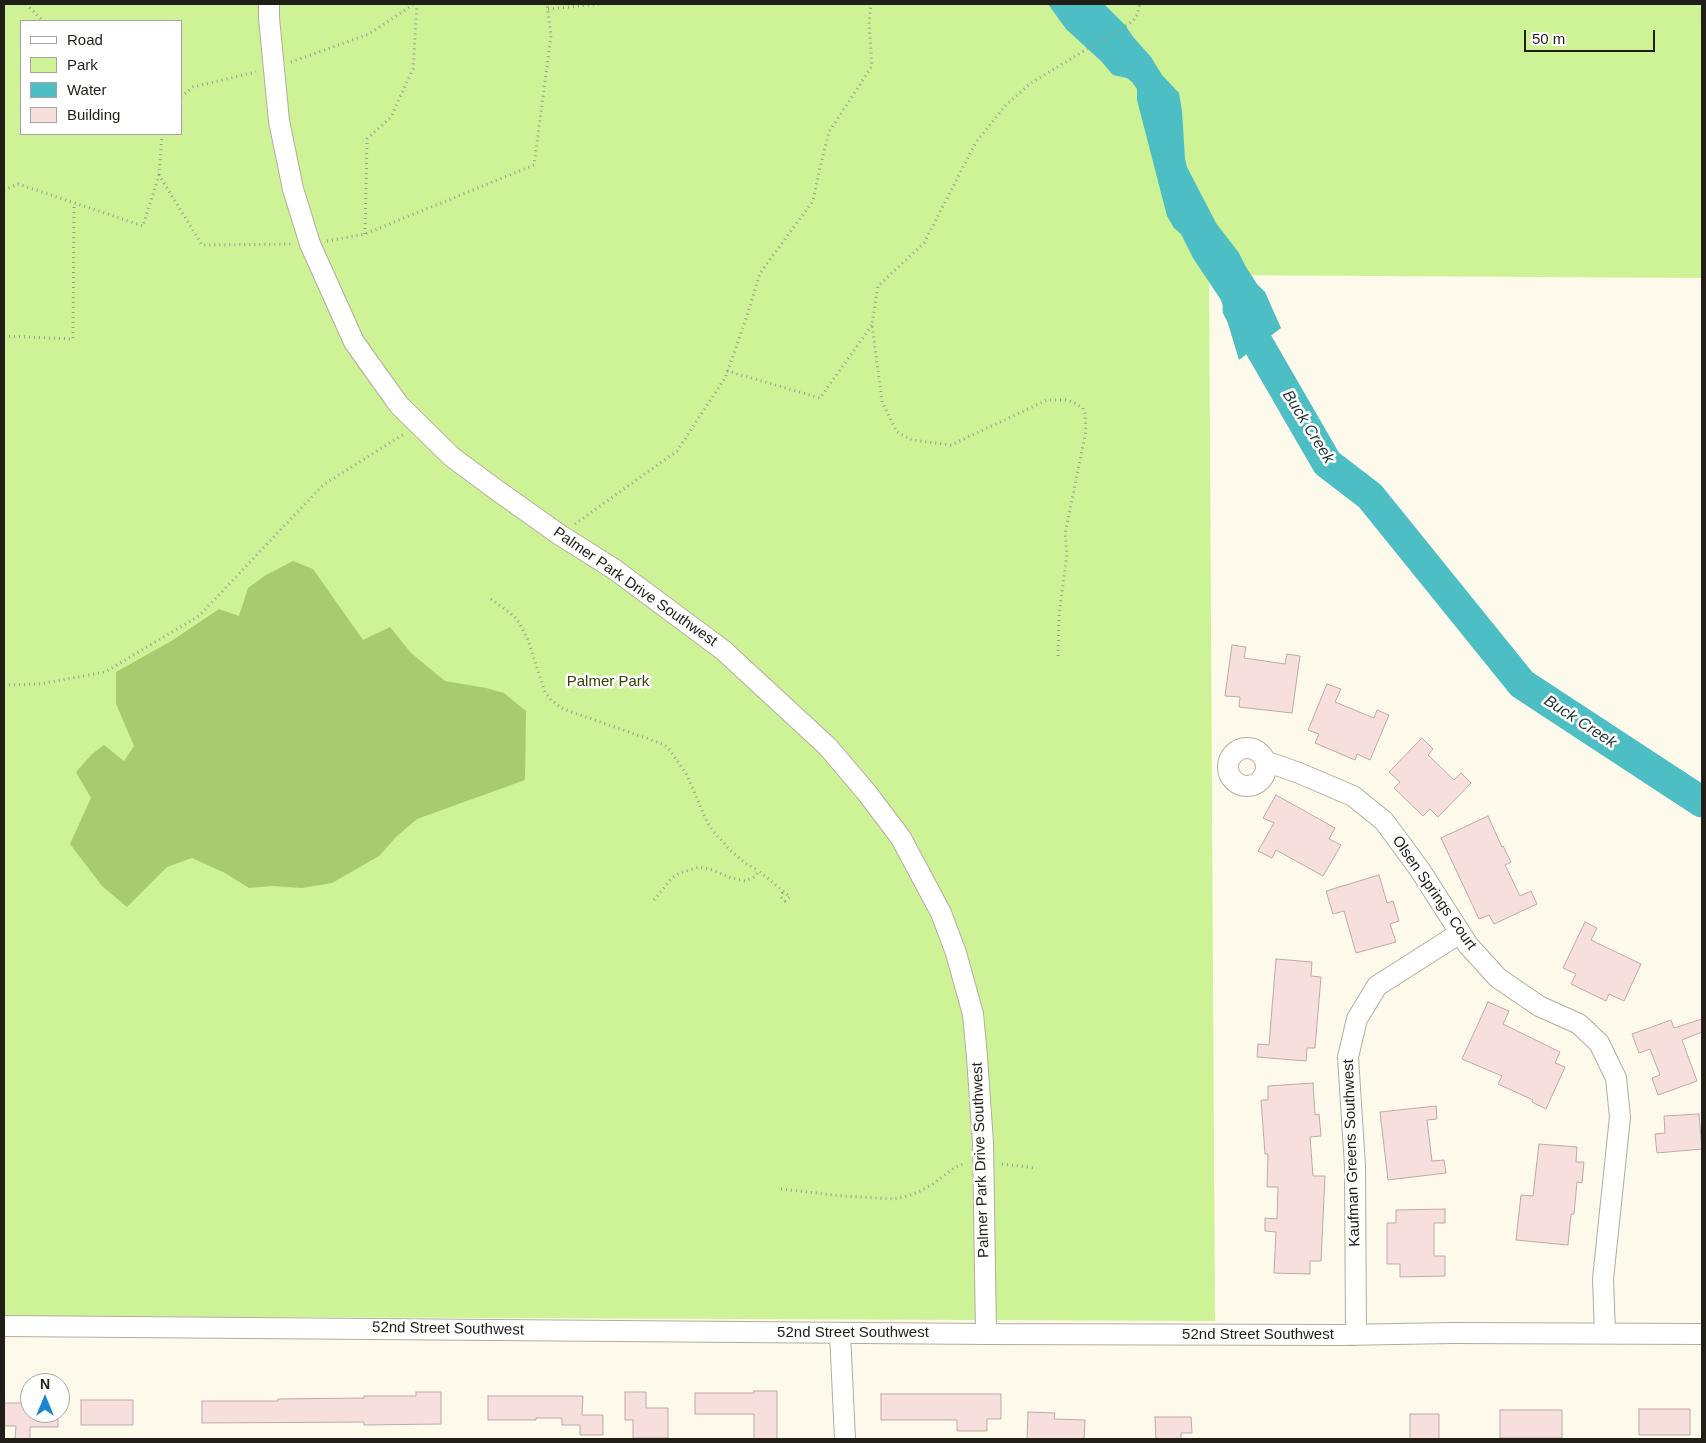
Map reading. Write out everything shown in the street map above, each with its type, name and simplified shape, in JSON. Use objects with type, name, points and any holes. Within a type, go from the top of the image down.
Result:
[{"type":"street","name":"Palmer Park Drive Southwest","points":[[270,4],[269,18],[279,121],[293,189],[310,244],[354,342],[399,405],[452,456],[498,491],[560,535],[614,569],[723,650],[828,747],[867,793],[901,838],[941,913],[956,953],[973,1014],[983,1162],[986,1334]]},
{"type":"street","name":"Olsen Springs Court","points":[[1265,761],[1353,796],[1384,821],[1420,870],[1468,946],[1498,978],[1540,1006],[1578,1024],[1599,1043],[1616,1078],[1620,1117],[1602,1279],[1605,1333]]},
{"type":"street","name":"Kaufman Greens Southwest","points":[[1356,1335],[1355,1166],[1348,1058],[1357,1019],[1378,986],[1460,933]]},
{"type":"street","name":"52nd Street Southwest","points":[[4,1326],[986,1334],[1702,1334]]},
{"type":"street","points":[[840,1333],[845,1439]]},
{"type":"path","points":[[26,4],[42,20]]},
{"type":"path","points":[[182,96],[193,87],[274,68],[369,34],[416,4]]},
{"type":"path","points":[[365,234],[367,139],[391,117],[413,68],[416,4]]},
{"type":"path","points":[[159,175],[202,245],[310,244],[365,234],[534,165],[551,36],[547,4]]},
{"type":"path","points":[[548,9],[599,4]]},
{"type":"path","points":[[560,535],[677,451],[724,378],[745,322],[760,273],[813,201],[818,171],[829,132],[872,66],[869,22],[871,4]]},
{"type":"path","points":[[1058,656],[1059,615],[1067,554],[1066,534],[1086,431],[1083,408],[1066,400],[1047,400],[951,445],[912,440],[897,432],[882,402],[872,324],[878,286],[924,243],[976,142],[1006,105],[1031,83],[1133,21],[1140,4]]},
{"type":"path","points":[[4,190],[18,184],[144,226],[159,175],[162,135]]},
{"type":"path","points":[[4,336],[73,339],[74,203]]},
{"type":"path","points":[[727,371],[820,398],[872,324]]},
{"type":"path","points":[[4,684],[39,684],[105,672],[199,616],[323,485],[419,425]]},
{"type":"path","points":[[491,600],[516,618],[531,647],[544,692],[551,700],[563,709],[663,744],[669,749],[687,775],[712,831],[745,863],[759,871],[783,891]]},
{"type":"path","points":[[654,900],[672,878],[680,872],[692,868],[706,868],[731,878],[745,881],[754,877],[759,871]]},
{"type":"path","points":[[781,1189],[842,1196],[895,1199],[920,1191],[954,1168],[967,1163],[983,1162],[1037,1168]]},
{"type":"green space","name":"Palmer Park","points":[[4,4],[1702,4],[1702,278],[1209,275],[1215,1321],[4,1316]]},
{"type":"green space","points":[[293,561],[313,569],[363,640],[390,627],[411,653],[445,681],[504,693],[526,711],[525,780],[417,819],[396,837],[379,856],[332,883],[302,888],[272,886],[249,888],[225,873],[192,858],[167,867],[127,907],[102,886],[70,844],[91,798],[76,772],[92,754],[104,745],[124,761],[134,746],[116,704],[116,672],[173,640],[219,609],[239,616],[248,588],[266,575]]},
{"type":"water","points":[[1048,4],[1104,4],[1125,25],[1151,57],[1162,75],[1179,93],[1187,167],[1216,223],[1239,253],[1257,284],[1265,292],[1281,328],[1239,360],[1221,300],[1193,258],[1181,234],[1174,228],[1167,216],[1137,100],[1137,89],[1127,78],[1113,75],[1101,61],[1066,29]]},
{"type":"building","points":[[1232,645],[1246,647],[1244,658],[1285,664],[1287,654],[1300,656],[1292,713],[1239,707],[1240,697],[1225,696]]},
{"type":"building","points":[[1327,684],[1341,689],[1335,702],[1374,718],[1377,710],[1389,715],[1370,760],[1357,754],[1355,760],[1315,743],[1319,734],[1308,730]]},
{"type":"building","points":[[1422,738],[1433,749],[1428,755],[1454,780],[1461,773],[1471,783],[1438,817],[1430,809],[1423,816],[1394,788],[1400,782],[1389,772]]},
{"type":"building","points":[[1276,795],[1335,828],[1329,839],[1341,845],[1323,876],[1276,850],[1272,858],[1258,851],[1274,823],[1263,818]]},
{"type":"building","points":[[1488,816],[1511,862],[1505,865],[1520,896],[1531,891],[1537,904],[1494,924],[1489,915],[1479,919],[1441,838]]},
{"type":"building","points":[[1379,875],[1387,903],[1393,901],[1399,921],[1390,924],[1396,942],[1356,953],[1344,911],[1333,914],[1326,891]]},
{"type":"building","points":[[1585,922],[1597,928],[1591,940],[1641,964],[1624,1001],[1609,994],[1606,1001],[1571,984],[1576,974],[1563,968]]},
{"type":"building","points":[[1276,959],[1312,962],[1311,976],[1321,977],[1315,1048],[1307,1048],[1306,1061],[1257,1057],[1258,1044],[1269,1045]]},
{"type":"building","points":[[1488,1002],[1509,1011],[1503,1024],[1560,1052],[1555,1063],[1565,1067],[1546,1109],[1532,1102],[1533,1100],[1498,1084],[1502,1076],[1462,1059]]},
{"type":"building","points":[[1702,1019],[1702,1032],[1682,1040],[1697,1081],[1658,1095],[1652,1078],[1660,1075],[1650,1049],[1639,1053],[1632,1034],[1671,1020],[1674,1028]]},
{"type":"building","points":[[1313,1083],[1315,1115],[1319,1114],[1321,1136],[1310,1137],[1313,1176],[1325,1176],[1321,1261],[1310,1261],[1310,1274],[1274,1273],[1276,1232],[1265,1231],[1265,1218],[1277,1219],[1278,1187],[1267,1187],[1268,1154],[1265,1154],[1261,1100],[1268,1100],[1268,1086]]},
{"type":"building","points":[[1436,1106],[1437,1119],[1427,1120],[1432,1161],[1444,1160],[1446,1173],[1388,1180],[1380,1112]]},
{"type":"building","points":[[1699,1114],[1702,1149],[1657,1153],[1655,1134],[1665,1133],[1664,1116]]},
{"type":"building","points":[[1539,1144],[1577,1147],[1576,1162],[1584,1162],[1582,1183],[1577,1182],[1574,1214],[1571,1214],[1568,1245],[1516,1240],[1521,1195],[1533,1196]]},
{"type":"building","points":[[1445,1209],[1445,1223],[1434,1223],[1434,1256],[1445,1256],[1445,1276],[1400,1277],[1400,1264],[1387,1264],[1387,1223],[1396,1223],[1396,1210]]},
{"type":"building","points":[[754,1391],[777,1391],[777,1439],[754,1439],[754,1414],[695,1414],[695,1393],[754,1393]]},
{"type":"building","points":[[416,1392],[441,1392],[441,1424],[364,1425],[364,1422],[202,1423],[202,1401],[278,1401],[278,1399],[416,1396]]},
{"type":"building","points":[[625,1392],[646,1392],[646,1408],[668,1408],[668,1438],[633,1438],[633,1420],[625,1420]]},
{"type":"building","points":[[881,1394],[1001,1394],[1001,1419],[987,1419],[987,1431],[957,1431],[957,1420],[881,1420]]},
{"type":"building","points":[[488,1396],[583,1396],[582,1415],[603,1415],[603,1435],[580,1435],[580,1425],[562,1425],[562,1418],[488,1420]]},
{"type":"building","points":[[81,1400],[133,1400],[133,1425],[81,1425]]},
{"type":"building","points":[[4,1403],[20,1403],[20,1423],[58,1423],[58,1427],[30,1427],[30,1439],[15,1439],[16,1426],[4,1426]]},
{"type":"building","points":[[1639,1409],[1690,1409],[1690,1435],[1639,1435]]},
{"type":"building","points":[[1500,1410],[1562,1410],[1562,1438],[1500,1438]]},
{"type":"building","points":[[1028,1412],[1055,1413],[1054,1419],[1085,1420],[1084,1439],[1027,1439]]},
{"type":"building","points":[[1410,1414],[1439,1414],[1439,1439],[1410,1439]]},
{"type":"building","points":[[1155,1417],[1191,1417],[1192,1433],[1181,1433],[1181,1439],[1156,1439]]},
{"type":"waterway","name":"Buck Creek","points":[[1238,309],[1327,463],[1370,496],[1522,684],[1702,802]]}]
